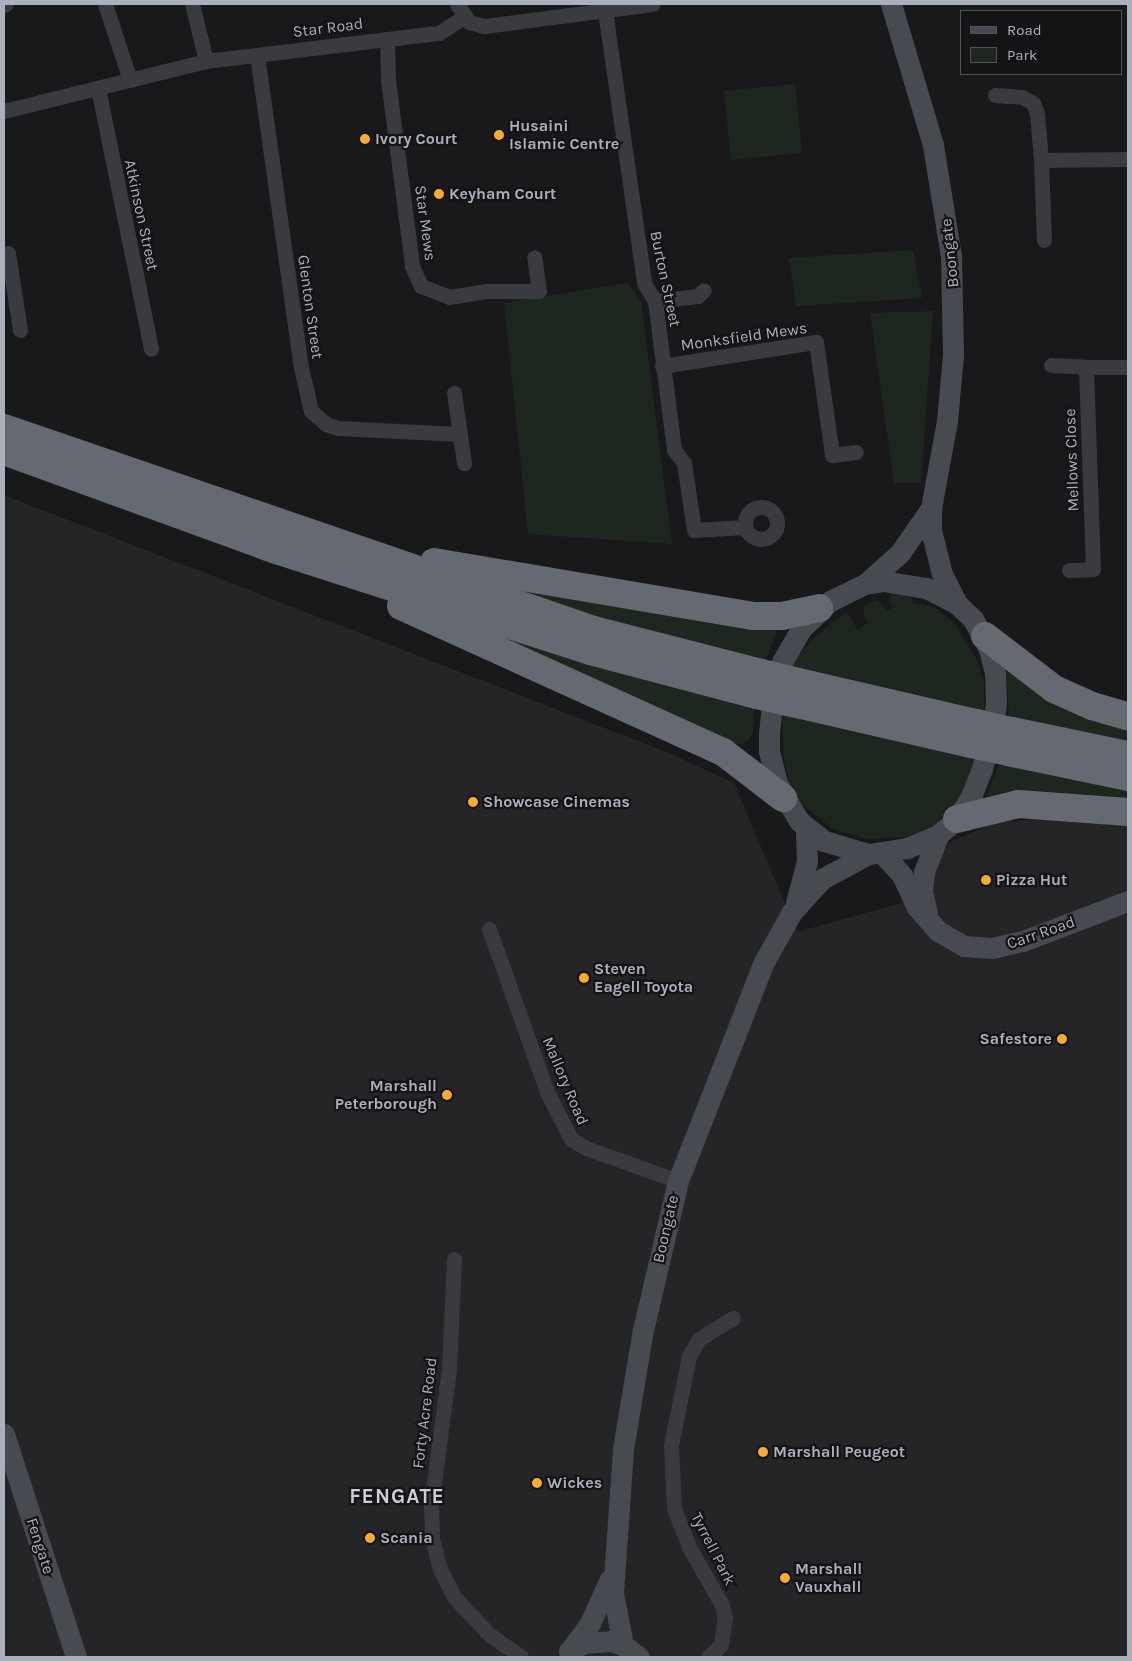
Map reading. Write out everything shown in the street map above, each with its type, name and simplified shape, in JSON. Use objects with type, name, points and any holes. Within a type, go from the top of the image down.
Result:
[{"type":"highway","points":[[4,428],[594,630],[760,684]]},
{"type":"highway","points":[[4,451],[276,550],[590,651],[760,684],[1010,742],[1128,777]]},
{"type":"highway","points":[[346,546],[752,616],[782,616],[819,608]]},
{"type":"highway","points":[[276,550],[723,752],[783,798]]},
{"type":"highway","points":[[985,636],[1054,689],[1092,706],[1128,716]]},
{"type":"highway","points":[[1010,742],[1128,755]]},
{"type":"highway","points":[[947,827],[1018,804],[1128,812]]},
{"type":"street","points":[[105,4],[130,80]]},
{"type":"street","points":[[192,4],[206,61]]},
{"type":"street","name":"Star Road","points":[[4,111],[206,61],[439,33],[461,10],[475,25],[484,26],[653,4]]},
{"type":"street","name":"Boongate","points":[[892,4],[933,145],[951,256],[953,355],[940,469],[931,508],[934,553],[957,604]]},
{"type":"street","name":"Burton Street","points":[[605,11],[644,283],[655,300],[674,450],[684,463],[694,530],[746,527]]},
{"type":"street","name":"Star Mews","points":[[387,39],[388,80],[415,275],[421,286],[440,296],[477,285],[539,291],[534,257]]},
{"type":"street","name":"Glenton Street","points":[[257,54],[301,367],[311,411],[326,424],[338,428],[460,434]]},
{"type":"street","name":"Atkinson Street","points":[[98,88],[151,349]]},
{"type":"street","points":[[995,95],[1022,97],[1033,103],[1037,113],[1042,160],[1044,240]]},
{"type":"street","points":[[1042,160],[1128,158]]},
{"type":"street","points":[[8,261],[10,304],[20,330]]},
{"type":"street","points":[[655,300],[698,296],[704,290]]},
{"type":"street","name":"Monksfield Mews","points":[[662,366],[816,335],[832,455],[856,452]]},
{"type":"street","points":[[1051,365],[1128,367]]},
{"type":"street","name":"Mellows Close","points":[[1069,570],[1093,569],[1086,367]]},
{"type":"street","points":[[454,394],[464,463]]},
{"type":"street","name":"Boongate","points":[[865,584],[900,553],[931,508]]},
{"type":"street","points":[[929,920],[922,891],[924,872],[947,827],[976,784],[993,732],[995,673],[985,636],[957,604],[926,588],[904,583],[865,584],[819,608],[790,646],[774,686],[769,752],[783,798],[806,827],[840,848],[875,854],[907,848],[947,827]]},
{"type":"street","name":"Boongate","points":[[631,1651],[615,1612],[614,1566],[629,1412],[643,1330],[678,1181],[764,962],[792,912],[804,883],[807,861],[806,827]]},
{"type":"street","name":"Boongate","points":[[792,912],[822,879],[875,854]]},
{"type":"street","name":"Carr Road","points":[[875,854],[902,875],[917,907],[929,920],[957,944],[977,948],[992,948],[1035,937],[1128,900]]},
{"type":"street","name":"Mallory Road","points":[[489,929],[548,1092],[571,1139],[586,1148],[678,1181]]},
{"type":"street","name":"Forty Acre Road","points":[[454,1259],[449,1369],[431,1506],[432,1538],[440,1569],[455,1598],[490,1635],[522,1657]]},
{"type":"street","name":"Tyrrell Park","points":[[708,1657],[721,1645],[725,1618],[722,1605],[689,1547],[674,1508],[670,1466],[674,1420],[694,1348],[699,1340],[733,1318]]},
{"type":"street","name":"Fengate","points":[[4,1434],[76,1657]]},
{"type":"street","name":"Boongate","points":[[567,1653],[604,1596],[614,1566]]},
{"type":"street","points":[[567,1653],[597,1640],[631,1651]]},
{"type":"shaded area","points":[[4,495],[669,753],[734,783],[797,932],[930,895],[929,870],[948,843],[994,823],[1050,818],[1128,825],[1128,1657],[4,1657]]},
{"type":"green space","points":[[795,84],[802,153],[731,160],[724,91]]},
{"type":"green space","points":[[913,250],[922,298],[796,306],[789,258]]},
{"type":"green space","points":[[628,283],[641,301],[672,544],[528,534],[504,303]]},
{"type":"green space","points":[[933,311],[921,483],[894,483],[870,313]]},
{"type":"green space","points":[[511,585],[750,629],[777,631],[765,663],[509,594]]},
{"type":"green space","points":[[894,591],[911,594],[913,603],[933,606],[956,625],[977,660],[984,682],[984,714],[791,670],[797,657],[817,635],[846,612],[858,630],[868,622],[863,614],[865,605],[878,600],[887,611],[892,608],[889,599]]},
{"type":"green space","points":[[507,634],[754,707],[753,732],[748,741],[741,744],[730,743],[504,643]]},
{"type":"green space","points":[[1006,668],[1128,724],[1128,746],[1009,720]]},
{"type":"green space","points":[[782,714],[977,759],[957,802],[934,825],[906,837],[867,839],[833,829],[802,804],[790,783],[784,760]]},
{"type":"green space","points":[[999,764],[1128,785],[1128,800],[985,799]]},
{"type":"place","name":"Husaini Islamic Centre","points":[[499,135]]},
{"type":"place","name":"Ivory Court","points":[[365,139]]},
{"type":"place","name":"Keyham Court","points":[[439,194]]},
{"type":"place","name":"Showcase Cinemas","points":[[473,802]]},
{"type":"place","name":"Pizza Hut","points":[[986,880]]},
{"type":"place","name":"Steven Eagell Toyota","points":[[584,978]]},
{"type":"place","name":"Safestore","points":[[1062,1039]]},
{"type":"place","name":"Marshall Peterborough","points":[[447,1095]]},
{"type":"place","name":"Marshall Peugeot","points":[[763,1452]]},
{"type":"place","name":"Wickes","points":[[537,1483]]},
{"type":"place","name":"Scania","points":[[370,1538]]},
{"type":"place","name":"Marshall Vauxhall","points":[[785,1578]]},
{"type":"district","name":"FENGATE","points":[[397,1496]]}]
